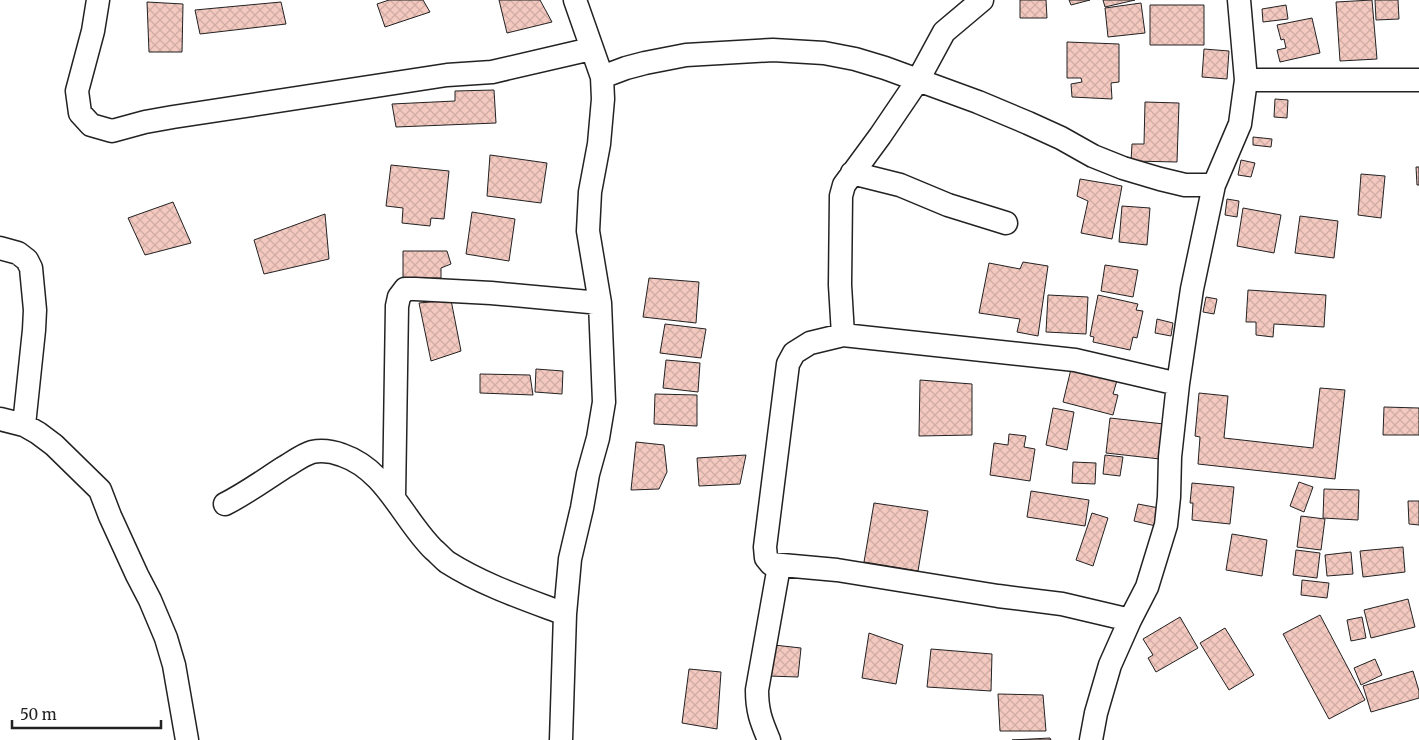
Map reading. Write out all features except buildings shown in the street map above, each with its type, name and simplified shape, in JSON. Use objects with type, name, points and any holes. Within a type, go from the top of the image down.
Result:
[{"type":"street","points":[[98,0],[93,31],[77,90],[80,113],[92,125],[112,131],[173,117],[438,76],[492,72],[591,49]]},
{"type":"street","points":[[561,740],[565,614],[570,559],[588,474],[598,438],[604,402],[600,303],[588,231],[590,192],[599,144],[603,99],[602,77],[575,0]]},
{"type":"street","points":[[843,335],[840,285],[841,196],[844,185],[918,80],[944,32],[982,0]]},
{"type":"street","points":[[1091,740],[1096,713],[1110,665],[1147,587],[1166,525],[1170,458],[1178,384],[1192,289],[1214,185],[1240,124],[1246,80],[1240,0]]},
{"type":"street","points":[[602,77],[626,68],[686,55],[773,50],[824,53],[885,68],[918,80],[1028,123],[1061,138],[1093,156],[1123,168],[1185,185],[1214,185]]},
{"type":"street","points":[[1246,80],[1419,80]]},
{"type":"street","points":[[852,173],[900,185],[948,205],[1006,223]]},
{"type":"street","points":[[0,248],[18,253],[27,260],[31,268],[35,310],[24,424]]},
{"type":"street","points":[[394,498],[396,306],[398,297],[405,290],[491,293],[600,303]]},
{"type":"street","points":[[1130,620],[1062,604],[998,596],[856,573],[771,564],[766,558],[765,547],[788,364],[794,353],[810,343],[843,335],[1075,360],[1178,384]]},
{"type":"street","points":[[0,419],[24,424],[54,445],[100,490],[166,638],[174,664],[187,740]]},
{"type":"street","points":[[224,504],[312,452],[323,451],[353,458],[374,474],[427,543],[445,561],[480,580],[565,614]]},
{"type":"street","points":[[769,740],[760,720],[757,690],[779,566]]}]
